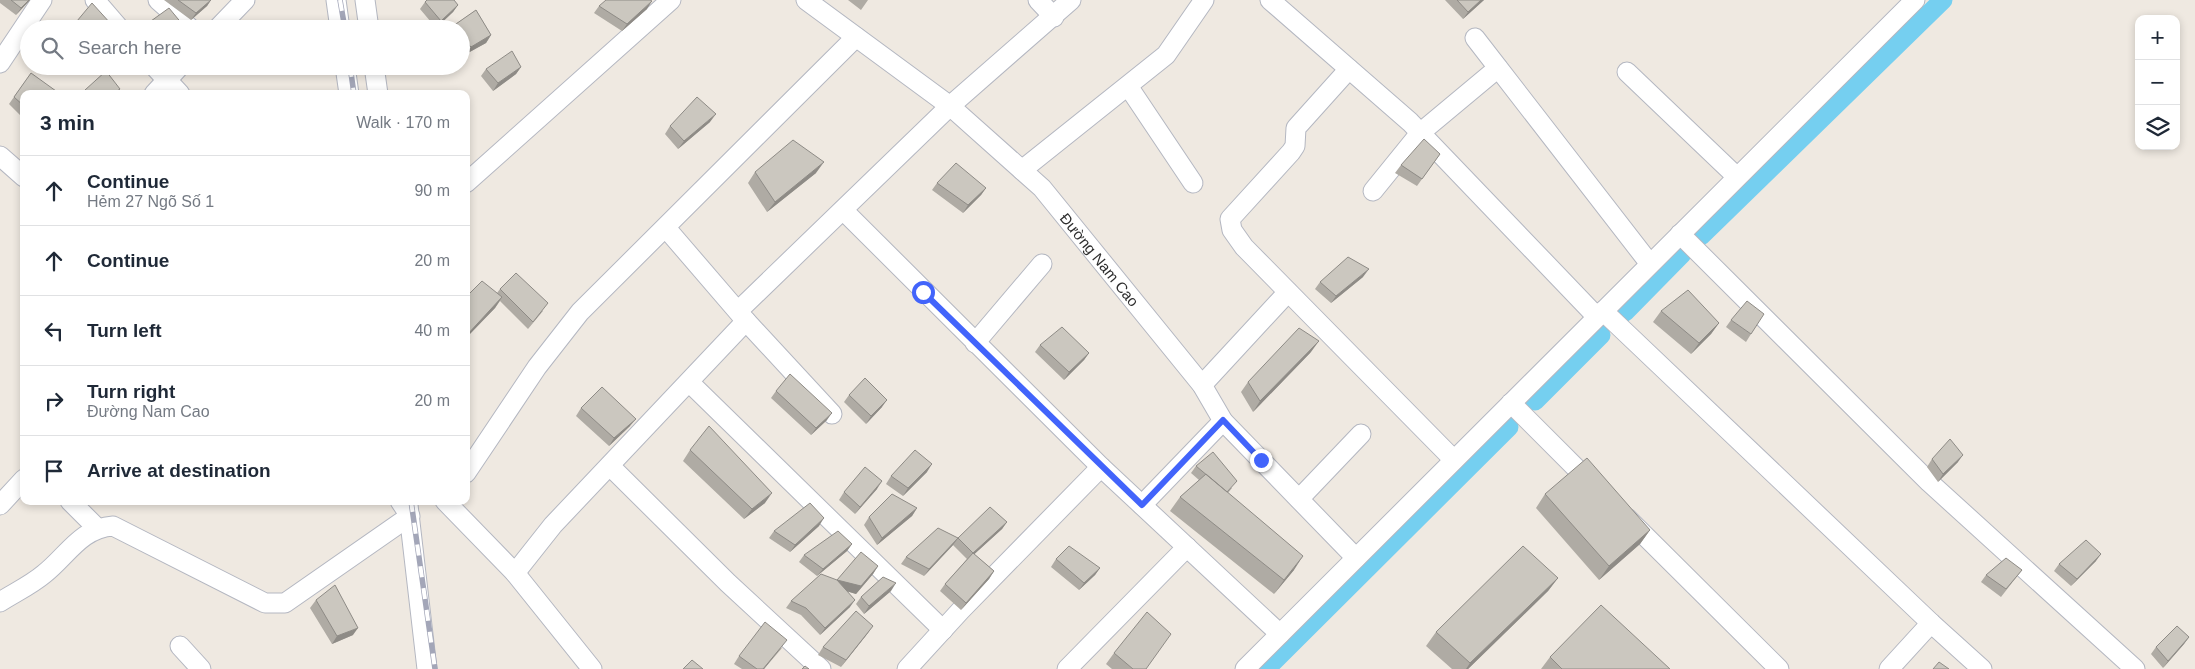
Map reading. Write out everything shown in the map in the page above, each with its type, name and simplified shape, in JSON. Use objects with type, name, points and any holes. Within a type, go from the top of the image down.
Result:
[{"type":"street","points":[[29,20],[42,0]]},
{"type":"street","points":[[95,0],[112,20]]},
{"type":"street","points":[[158,0],[181,20]]},
{"type":"street","points":[[226,20],[245,0]]},
{"type":"street","points":[[336,0],[339,20]]},
{"type":"street","points":[[365,0],[368,20]]},
{"type":"street","points":[[470,180],[671,0]]},
{"type":"street","points":[[1038,0],[1054,17]]},
{"type":"street","points":[[515,573],[553,525],[690,383],[742,316],[843,210],[950,106],[1054,17],[1071,0]]},
{"type":"street","points":[[1022,170],[1166,56],[1204,0]]},
{"type":"street","points":[[1270,0],[1420,133],[1600,314],[1982,669]]},
{"type":"street","points":[[1245,669],[1915,0]]},
{"type":"street","name":"Đường Nam Cao","points":[[809,1],[950,106],[1042,188],[1202,385],[1223,420],[1356,558]]},
{"type":"street","points":[[0,63],[20,33]]},
{"type":"street","points":[[470,467],[536,367],[580,312],[856,37]]},
{"type":"street","points":[[1475,38],[1650,264]]},
{"type":"street","points":[[1373,191],[1420,133],[1498,68]]},
{"type":"street","points":[[1349,69],[1296,128],[1295,146],[1292,152],[1230,219],[1232,230],[1244,247],[1454,460]]},
{"type":"street","points":[[1626,72],[1737,177]]},
{"type":"street","points":[[160,87],[171,75]]},
{"type":"street","points":[[346,75],[348,90]]},
{"type":"street","points":[[375,75],[377,90]]},
{"type":"street","points":[[1128,86],[1193,183]]},
{"type":"street","points":[[0,156],[20,174]]},
{"type":"street","points":[[843,210],[1101,466],[1280,634]]},
{"type":"street","points":[[666,228],[742,316],[832,414]]},
{"type":"street","points":[[1680,234],[1929,482],[2135,669]]},
{"type":"street","points":[[975,343],[1042,264]]},
{"type":"street","points":[[1202,385],[1288,292]]},
{"type":"street","points":[[690,383],[943,630]]},
{"type":"street","points":[[1511,403],[1778,669]]},
{"type":"street","points":[[1142,505],[1223,420]]},
{"type":"street","points":[[1299,499],[1361,434]]},
{"type":"street","points":[[610,466],[728,582],[821,669]]},
{"type":"street","points":[[907,669],[1101,466]]},
{"type":"street","points":[[0,505],[20,483]]},
{"type":"street","points":[[74,505],[97,528]]},
{"type":"street","points":[[450,505],[515,573],[592,669]]},
{"type":"street","points":[[0,602],[43,574],[84,535],[97,528],[113,526],[265,603],[279,605],[406,506]]},
{"type":"street","points":[[406,506],[427,669]]},
{"type":"street","points":[[1078,665],[1187,547]]},
{"type":"street","points":[[1889,669],[1931,623]]},
{"type":"street","points":[[180,646],[202,669]]},
{"type":"building","points":[[11,0],[29,0],[21,8]]},
{"type":"building","points":[[178,0],[211,0],[196,13]]},
{"type":"building","points":[[427,0],[454,0],[458,5],[440,20],[425,2]]},
{"type":"building","points":[[606,0],[652,1],[627,24],[599,6]]},
{"type":"building","points":[[1457,0],[1481,0],[1468,12]]},
{"type":"building","points":[[92,3],[107,20],[78,20]]},
{"type":"building","points":[[169,8],[179,20],[152,20]]},
{"type":"building","points":[[476,10],[491,35],[471,47],[470,20],[462,20]]},
{"type":"building","points":[[512,51],[521,67],[498,83],[486,69]]},
{"type":"building","points":[[30,75],[34,75],[55,90],[20,90],[20,102],[14,97]]},
{"type":"building","points":[[102,75],[109,75],[120,89],[119,90],[85,90]]},
{"type":"building","points":[[697,97],[716,114],[684,141],[670,126]]},
{"type":"building","points":[[1424,139],[1440,154],[1422,179],[1401,165]]},
{"type":"building","points":[[793,140],[824,162],[775,202],[755,172]]},
{"type":"building","points":[[956,163],[986,188],[968,205],[937,183]]},
{"type":"building","points":[[1348,257],[1369,269],[1336,296],[1320,282]]},
{"type":"building","points":[[516,273],[548,303],[533,322],[500,289]]},
{"type":"building","points":[[482,281],[502,297],[470,332],[470,293]]},
{"type":"building","points":[[1688,290],[1719,323],[1699,343],[1661,311]]},
{"type":"building","points":[[1747,301],[1764,314],[1751,334],[1731,320]]},
{"type":"building","points":[[1062,327],[1089,353],[1069,372],[1040,345]]},
{"type":"building","points":[[1299,328],[1319,341],[1260,401],[1248,382]]},
{"type":"building","points":[[790,374],[832,413],[816,428],[776,391]]},
{"type":"building","points":[[865,378],[887,400],[871,416],[849,395]]},
{"type":"building","points":[[602,387],[636,419],[614,438],[581,408]]},
{"type":"building","points":[[709,426],[772,493],[752,509],[690,450]]},
{"type":"building","points":[[1950,439],[1963,455],[1943,474],[1932,459]]},
{"type":"building","points":[[915,450],[932,464],[908,488],[891,476]]},
{"type":"building","points":[[1213,452],[1237,481],[1227,492],[1196,466]]},
{"type":"building","points":[[1587,458],[1650,530],[1609,566],[1545,494]]},
{"type":"building","points":[[865,467],[882,481],[860,507],[844,492]]},
{"type":"building","points":[[1206,474],[1303,556],[1284,580],[1180,497]]},
{"type":"building","points":[[892,494],[917,508],[882,538],[869,517]]},
{"type":"building","points":[[810,503],[824,518],[795,545],[774,531]]},
{"type":"building","points":[[990,507],[1007,522],[973,553],[958,538]]},
{"type":"building","points":[[938,528],[958,538],[929,569],[906,557]]},
{"type":"building","points":[[838,531],[852,544],[823,569],[804,555]]},
{"type":"building","points":[[2086,540],[2101,554],[2077,579],[2059,564]]},
{"type":"building","points":[[1069,546],[1100,568],[1084,583],[1056,559]]},
{"type":"building","points":[[1523,546],[1558,578],[1470,663],[1436,632]]},
{"type":"building","points":[[861,552],[878,566],[861,586],[837,580]]},
{"type":"building","points":[[973,553],[994,571],[966,603],[945,584]]},
{"type":"building","points":[[2006,558],[2022,570],[2006,589],[1986,575]]},
{"type":"building","points":[[821,574],[837,580],[855,600],[825,628],[806,608],[791,601]]},
{"type":"building","points":[[883,577],[896,583],[869,606],[861,597]]},
{"type":"building","points":[[335,585],[358,628],[337,636],[316,600]]},
{"type":"building","points":[[1601,605],[1670,669],[1562,669],[1550,657]]},
{"type":"building","points":[[856,611],[873,626],[846,660],[823,647]]},
{"type":"building","points":[[1147,612],[1171,634],[1146,669],[1133,669],[1114,653]]},
{"type":"building","points":[[765,622],[787,640],[763,669],[757,669],[739,656]]},
{"type":"building","points":[[2177,626],[2189,637],[2168,661],[2156,647]]},
{"type":"building","points":[[692,660],[703,669],[683,669]]},
{"type":"building","points":[[1939,662],[1949,669],[1933,669]]},
{"type":"waterway","points":[[1701,236],[1943,0]]},
{"type":"waterway","points":[[1625,312],[1682,254]]},
{"type":"waterway","points":[[1535,401],[1601,335]]},
{"type":"waterway","points":[[1266,669],[1509,427]]},
{"type":"railway","points":[[340,0],[343,20]]},
{"type":"railway","points":[[351,75],[353,90]]},
{"type":"railway","points":[[412,505],[435,669]]},
{"type":"route","points":[[923,292],[1142,505],[1223,420],[1261,460]]}]
